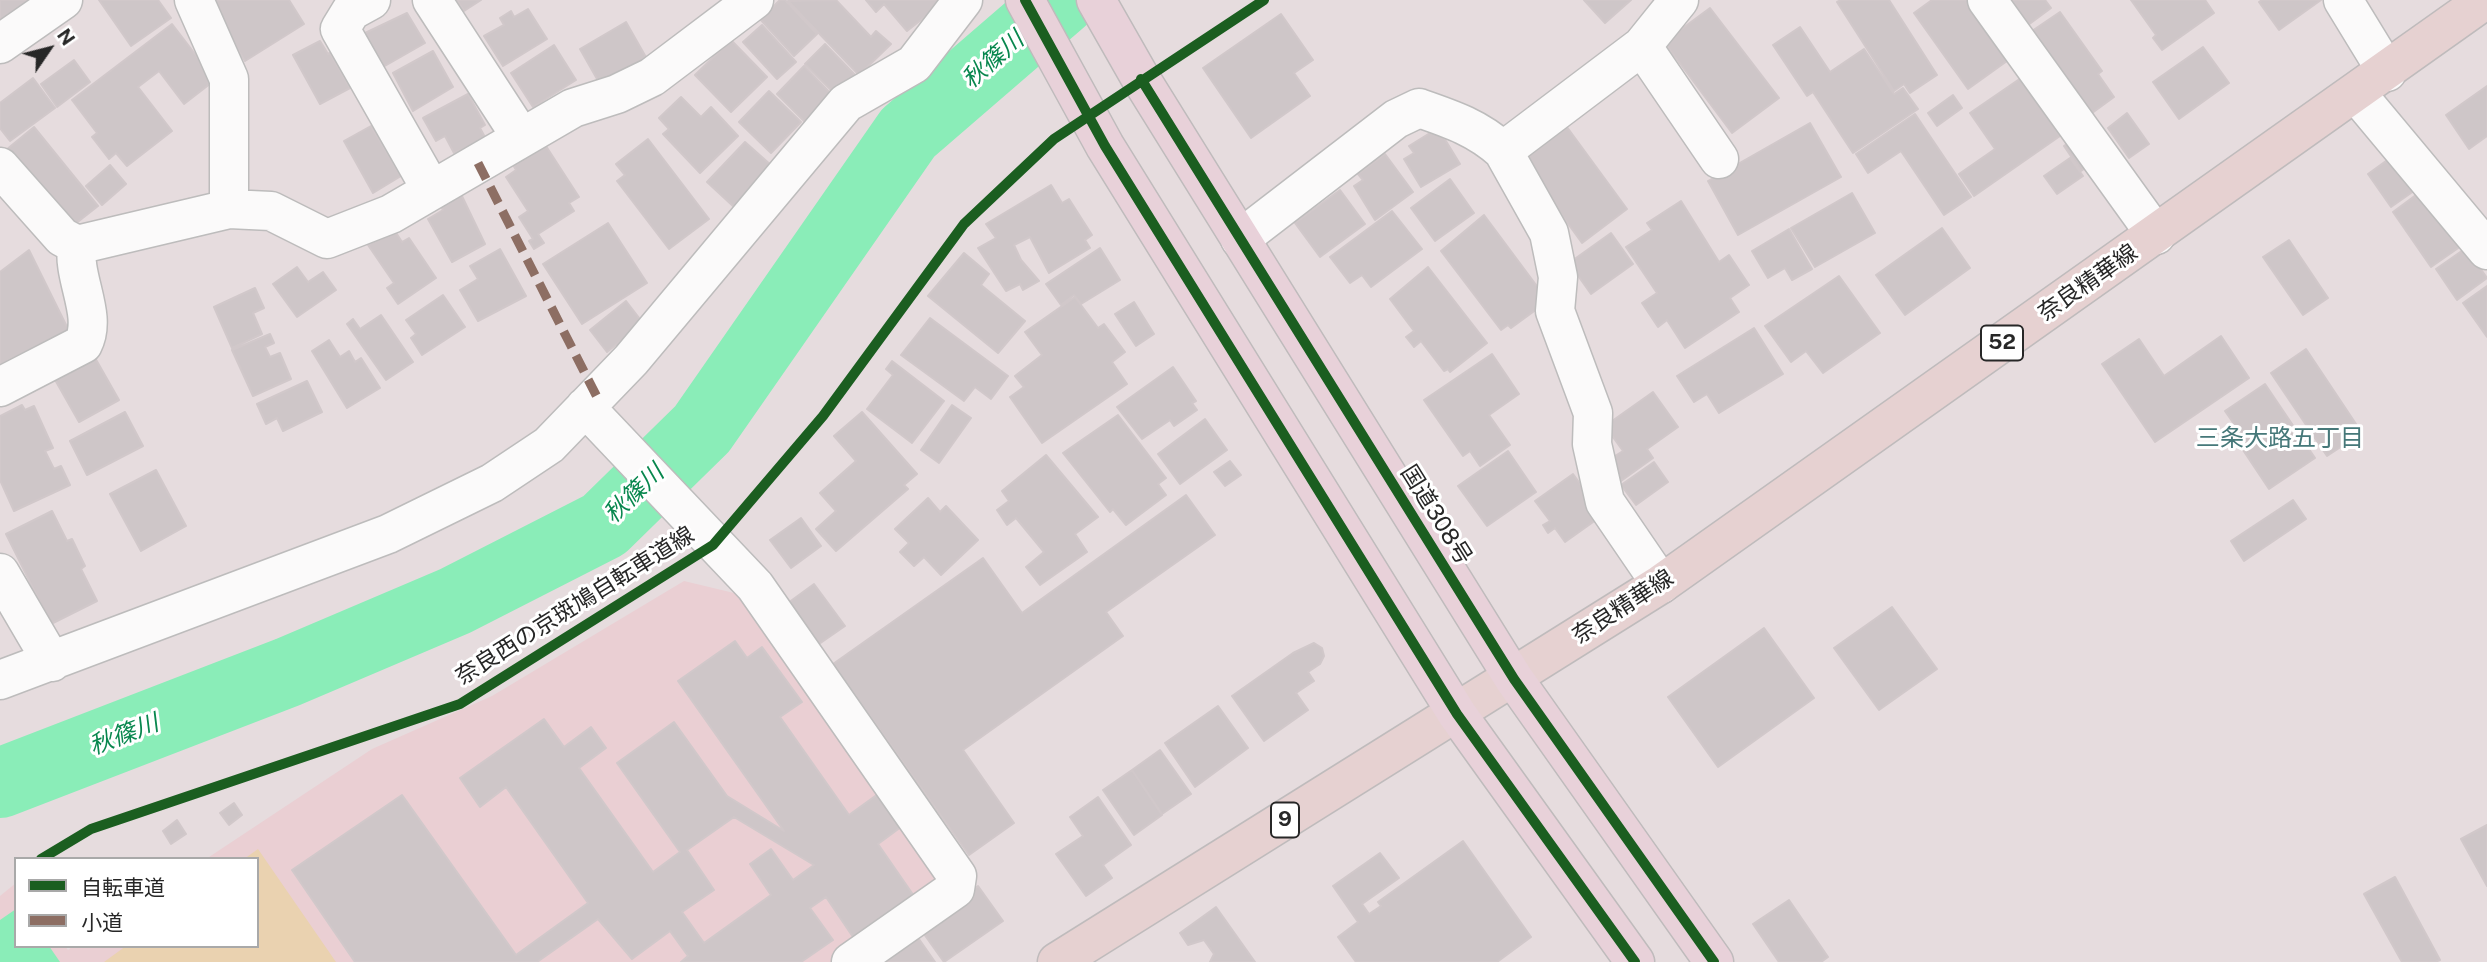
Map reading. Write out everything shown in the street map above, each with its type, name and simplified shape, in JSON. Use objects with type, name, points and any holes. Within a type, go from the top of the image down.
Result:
[{"type":"highway","points":[[1025,0],[1076,93],[1457,714],[1634,962]]},
{"type":"highway","name":"国道308号","points":[[1096,0],[1240,239],[1514,678],[1714,962]]},
{"type":"main road","name":"奈良精華線","points":[[1514,678],[1661,584],[2485,0]]},
{"type":"main road","name":"9","points":[[1065,959],[1514,678]]},
{"type":"street","points":[[0,44],[63,0]]},
{"type":"street","points":[[194,0],[229,79],[229,208]]},
{"type":"street","points":[[371,0],[351,11],[340,29],[431,189]]},
{"type":"street","points":[[432,0],[521,137]]},
{"type":"street","points":[[0,167],[62,237],[77,245],[229,208],[271,211],[327,239],[391,214],[573,108],[617,94],[652,77],[754,0]]},
{"type":"street","points":[[0,680],[388,534],[492,483],[549,444],[589,410],[846,103],[914,64],[963,0]]},
{"type":"street","points":[[1503,150],[1642,46],[1671,6],[1679,0]]},
{"type":"street","points":[[1987,0],[2156,235]]},
{"type":"street","points":[[2343,0],[2387,72]]},
{"type":"street","points":[[1642,46],[1719,159]]},
{"type":"street","points":[[2356,93],[2487,250]]},
{"type":"street","points":[[1240,239],[1396,119],[1419,108],[1466,124],[1488,136],[1503,150],[1549,233],[1559,277],[1555,311],[1593,413],[1592,444],[1605,502],[1661,584]]},
{"type":"street","points":[[0,387],[83,344],[90,330],[74,264],[77,245]]},
{"type":"street","points":[[589,410],[708,540],[755,586],[957,876],[955,889],[850,962]]},
{"type":"street","points":[[0,573],[52,662]]},
{"type":"shaded area","points":[[684,581],[759,599],[952,878],[833,962],[0,962],[0,896],[14,885],[14,948],[259,948],[259,857],[209,857],[372,749],[492,696]]},
{"type":"shaded area","points":[[258,849],[336,962],[104,962],[123,948],[259,948],[259,857],[247,857]]},
{"type":"shaded area","points":[[14,910],[14,948],[50,948],[60,962],[0,962],[0,920]]},
{"type":"building","points":[[0,0],[46,0],[0,32]]},
{"type":"building","points":[[99,0],[158,0],[171,18],[131,46]]},
{"type":"building","points":[[207,0],[289,0],[304,24],[245,61]]},
{"type":"building","points":[[457,0],[481,0],[464,11]]},
{"type":"building","points":[[780,0],[785,0],[817,34],[794,56],[760,19]]},
{"type":"building","points":[[836,0],[871,37],[876,31],[891,44],[859,75],[788,1]]},
{"type":"building","points":[[866,0],[945,1],[907,31],[884,4],[876,12]]},
{"type":"building","points":[[1584,0],[1631,0],[1605,23]]},
{"type":"building","points":[[1889,0],[1937,75],[1910,93],[1904,84],[1894,91],[1837,2]]},
{"type":"building","points":[[1932,0],[1974,0],[2014,56],[1968,89],[1914,13]]},
{"type":"building","points":[[2004,0],[2045,0],[2051,8],[2024,28]]},
{"type":"building","points":[[2131,0],[2205,0],[2214,13],[2162,50],[2153,38],[2156,35]]},
{"type":"building","points":[[2321,0],[2279,30],[2259,2]]},
{"type":"building","points":[[1710,8],[1779,98],[1732,133],[1664,42]]},
{"type":"building","points":[[528,9],[547,39],[503,66],[484,36],[504,25],[500,18],[511,11],[514,17]]},
{"type":"building","points":[[2060,12],[2102,71],[2098,74],[2114,97],[2088,116],[2029,33]]},
{"type":"building","points":[[407,13],[425,43],[383,67],[363,34]]},
{"type":"building","points":[[1281,14],[1313,60],[1294,73],[1310,96],[1251,138],[1203,68]]},
{"type":"building","points":[[626,22],[647,59],[601,86],[580,49]]},
{"type":"building","points":[[172,24],[215,80],[184,104],[159,71],[138,87],[172,131],[127,166],[116,153],[109,159],[92,137],[97,133],[72,100]]},
{"type":"building","points":[[762,25],[796,62],[777,79],[743,42]]},
{"type":"building","points":[[1800,27],[1830,72],[1864,49],[1894,94],[1903,88],[1918,109],[1853,153],[1813,92],[1807,96],[1773,45]]},
{"type":"building","points":[[731,40],[767,77],[731,112],[695,75]]},
{"type":"building","points":[[320,41],[350,88],[320,104],[293,55]]},
{"type":"building","points":[[825,44],[857,77],[837,96],[805,64]]},
{"type":"building","points":[[554,45],[576,80],[533,107],[511,73]]},
{"type":"building","points":[[2203,47],[2229,83],[2179,119],[2153,82]]},
{"type":"building","points":[[433,51],[453,87],[413,111],[393,73]]},
{"type":"building","points":[[74,60],[90,82],[57,107],[41,84]]},
{"type":"building","points":[[804,66],[835,98],[808,125],[777,94]]},
{"type":"building","points":[[33,78],[55,108],[10,141],[0,128],[0,103]]},
{"type":"building","points":[[2021,78],[2065,123],[2056,130],[2060,136],[1974,196],[1959,174],[1995,149],[1970,113]]},
{"type":"building","points":[[2487,86],[2487,136],[2469,149],[2446,115]]},
{"type":"building","points":[[769,91],[801,122],[771,153],[739,122]]},
{"type":"building","points":[[468,94],[485,125],[480,128],[486,139],[454,153],[445,136],[436,141],[423,118]]},
{"type":"building","points":[[1953,95],[1962,108],[1937,126],[1928,113]]},
{"type":"building","points":[[681,97],[701,117],[711,107],[738,136],[700,173],[663,134],[669,129],[659,118]]},
{"type":"building","points":[[2127,113],[2149,144],[2129,158],[2108,128]]},
{"type":"building","points":[[1915,114],[1971,197],[1944,215],[1901,151],[1868,173],[1856,154]]},
{"type":"building","points":[[1564,123],[1627,209],[1582,243],[1519,156]]},
{"type":"building","points":[[1810,123],[1841,177],[1738,235],[1708,181]]},
{"type":"building","points":[[371,126],[401,176],[373,193],[344,141]]},
{"type":"building","points":[[34,127],[98,206],[70,228],[6,150]]},
{"type":"building","points":[[1438,128],[1460,164],[1421,187],[1404,159],[1414,153],[1409,146]]},
{"type":"building","points":[[2076,137],[2094,162],[2081,171],[2064,146]]},
{"type":"building","points":[[648,139],[709,219],[669,249],[617,181],[625,175],[616,164]]},
{"type":"building","points":[[745,142],[772,166],[734,207],[707,182]]},
{"type":"building","points":[[544,143],[579,197],[569,203],[574,211],[538,234],[544,243],[534,249],[529,241],[533,239],[519,217],[528,211],[506,177],[516,170],[512,163]]},
{"type":"building","points":[[2397,153],[2421,186],[2391,207],[2368,174]]},
{"type":"building","points":[[1385,154],[1413,192],[1375,220],[1354,186],[1363,180],[1358,174]]},
{"type":"building","points":[[2070,158],[2083,176],[2057,194],[2044,176]]},
{"type":"building","points":[[110,165],[126,184],[102,205],[86,186]]},
{"type":"building","points":[[1450,179],[1474,213],[1435,241],[1411,208]]},
{"type":"building","points":[[1051,185],[1062,203],[1069,199],[1092,235],[1085,240],[1090,248],[1049,273],[1030,237],[1014,245],[1021,260],[1039,281],[1023,290],[1020,284],[1006,291],[978,248],[996,238],[986,224]]},
{"type":"building","points":[[2424,189],[2464,244],[2431,267],[2393,212]]},
{"type":"building","points":[[1340,190],[1365,224],[1320,257],[1295,223]]},
{"type":"building","points":[[460,192],[485,244],[452,262],[428,219],[443,210],[439,203]]},
{"type":"building","points":[[1852,193],[1875,233],[1815,267],[1791,228]]},
{"type":"building","points":[[1681,201],[1719,262],[1729,255],[1749,285],[1730,298],[1739,312],[1685,348],[1667,320],[1658,327],[1642,303],[1657,293],[1626,247],[1652,230],[1647,223]]},
{"type":"building","points":[[1392,211],[1422,249],[1371,287],[1362,275],[1350,283],[1330,257]]},
{"type":"building","points":[[1484,215],[1548,301],[1511,328],[1508,325],[1501,330],[1441,251]]},
{"type":"building","points":[[608,223],[647,283],[582,324],[543,264]]},
{"type":"building","points":[[393,228],[402,242],[409,238],[436,278],[398,304],[387,288],[394,283],[368,245]]},
{"type":"building","points":[[1942,228],[1970,268],[1905,315],[1876,275]]},
{"type":"building","points":[[1789,229],[1812,269],[1792,280],[1785,268],[1768,278],[1752,251]]},
{"type":"building","points":[[1611,233],[1633,264],[1591,294],[1569,263]]},
{"type":"building","points":[[2289,240],[2328,298],[2303,315],[2263,257]]},
{"type":"building","points":[[1100,248],[1120,280],[1081,304],[1074,295],[1061,305],[1046,284]]},
{"type":"building","points":[[2466,248],[2487,278],[2457,300],[2436,269]]},
{"type":"building","points":[[500,249],[526,296],[478,321],[460,290],[478,279],[470,266]]},
{"type":"building","points":[[29,250],[73,339],[0,379],[0,272]]},
{"type":"building","points":[[964,253],[989,274],[981,285],[1025,321],[998,353],[928,296]]},
{"type":"building","points":[[297,267],[308,282],[323,272],[336,290],[297,317],[273,284]]},
{"type":"building","points":[[1428,267],[1487,343],[1450,372],[1448,369],[1444,371],[1421,341],[1414,347],[1406,337],[1414,331],[1390,299]]},
{"type":"building","points":[[1839,276],[1880,333],[1823,373],[1806,351],[1791,362],[1765,326]]},
{"type":"building","points":[[2487,286],[2487,337],[2463,303]]},
{"type":"building","points":[[255,288],[264,308],[253,313],[262,334],[232,348],[214,307]]},
{"type":"building","points":[[443,295],[465,327],[422,355],[411,338],[416,334],[406,320]]},
{"type":"building","points":[[1075,297],[1098,328],[1104,324],[1125,352],[1112,362],[1127,384],[1042,443],[1010,397],[1024,387],[1015,376],[1042,355],[1025,332]]},
{"type":"building","points":[[626,301],[643,323],[607,352],[590,330]]},
{"type":"building","points":[[1134,302],[1154,334],[1136,346],[1115,314]]},
{"type":"building","points":[[381,315],[413,362],[386,380],[347,324],[353,319],[360,329]]},
{"type":"building","points":[[930,318],[1008,376],[991,399],[975,387],[964,401],[901,355]]},
{"type":"building","points":[[1754,328],[1783,374],[1719,413],[1707,394],[1694,402],[1677,376]]},
{"type":"building","points":[[270,334],[274,343],[265,347],[270,357],[280,353],[291,379],[253,396],[232,350]]},
{"type":"building","points":[[2221,336],[2249,378],[2155,442],[2102,364],[2139,339],[2164,376]]},
{"type":"building","points":[[329,340],[340,357],[349,351],[355,362],[361,358],[380,388],[347,408],[312,351]]},
{"type":"building","points":[[2306,349],[2362,433],[2327,456],[2271,373]]},
{"type":"building","points":[[1492,354],[1519,394],[1489,415],[1510,445],[1480,466],[1470,451],[1463,456],[1424,400]]},
{"type":"building","points":[[94,356],[119,400],[79,422],[54,378]]},
{"type":"building","points":[[892,361],[944,401],[912,443],[867,409],[893,375],[886,369]]},
{"type":"building","points":[[1173,367],[1196,401],[1192,403],[1197,410],[1174,426],[1170,420],[1142,439],[1117,407]]},
{"type":"building","points":[[307,381],[322,412],[283,431],[277,418],[266,424],[257,404]]},
{"type":"building","points":[[2265,384],[2315,458],[2269,489],[2235,438],[2241,434],[2225,411]]},
{"type":"building","points":[[1653,392],[1678,427],[1647,449],[1653,458],[1621,481],[1607,461],[1623,451],[1605,426]]},
{"type":"building","points":[[22,405],[25,410],[34,406],[53,448],[45,451],[54,469],[61,466],[70,485],[14,511],[0,480],[0,416]]},
{"type":"building","points":[[952,405],[971,418],[939,463],[921,450]]},
{"type":"building","points":[[125,412],[143,446],[87,475],[70,441]]},
{"type":"building","points":[[862,412],[917,474],[904,485],[908,489],[836,551],[816,529],[836,511],[820,493],[856,461],[834,436]]},
{"type":"building","points":[[1118,415],[1166,478],[1158,484],[1166,495],[1126,525],[1113,509],[1110,512],[1063,453]]},
{"type":"building","points":[[1205,419],[1227,450],[1180,484],[1158,454]]},
{"type":"building","points":[[1508,451],[1536,492],[1487,526],[1458,486]]},
{"type":"building","points":[[1046,455],[1098,517],[1075,534],[1087,552],[1040,585],[1026,567],[1044,552],[1016,518],[1007,525],[997,510],[1009,501],[1002,491]]},
{"type":"building","points":[[1230,461],[1241,475],[1225,486],[1214,472]]},
{"type":"building","points":[[1654,462],[1668,482],[1636,505],[1621,485]]},
{"type":"building","points":[[156,470],[186,526],[141,551],[110,494]]},
{"type":"building","points":[[1573,474],[1603,515],[1565,542],[1555,528],[1548,533],[1543,525],[1550,521],[1535,501]]},
{"type":"building","points":[[1186,495],[1215,535],[1106,612],[1123,636],[963,750],[1014,823],[969,855],[833,664],[983,558],[1022,613]]},
{"type":"building","points":[[928,498],[940,512],[946,506],[978,540],[941,575],[924,557],[914,566],[900,552],[909,543],[895,529]]},
{"type":"building","points":[[2293,500],[2306,519],[2244,561],[2231,541]]},
{"type":"building","points":[[52,511],[67,541],[72,539],[85,566],[81,569],[97,601],[51,624],[6,534]]},
{"type":"building","points":[[801,518],[821,546],[791,568],[770,540]]},
{"type":"building","points":[[814,584],[845,626],[806,653],[777,611]]},
{"type":"building","points":[[1892,607],[1937,669],[1879,710],[1834,648]]},
{"type":"building","points":[[1764,628],[1814,698],[1718,767],[1668,697]]},
{"type":"building","points":[[735,641],[747,658],[762,647],[802,702],[780,717],[849,815],[878,794],[901,827],[878,844],[914,896],[853,937],[826,897],[810,908],[833,940],[801,962],[681,962],[688,956],[670,931],[632,959],[598,919],[537,962],[355,962],[292,870],[402,795],[516,955],[588,903],[506,787],[480,807],[460,778],[544,719],[564,747],[591,727],[606,748],[579,768],[653,872],[680,852],[617,763],[674,722],[727,796],[784,831],[678,681]],"holes":[[[734,817],[814,865],[793,880],[771,849],[750,864],[771,895],[704,943],[682,912],[714,890],[687,850]]]},
{"type":"building","points":[[1314,643],[1322,648],[1324,656],[1320,664],[1308,672],[1314,681],[1296,693],[1308,710],[1264,741],[1232,696],[1293,653]]},
{"type":"building","points":[[1218,706],[1248,748],[1195,787],[1165,743]]},
{"type":"building","points":[[1160,750],[1191,794],[1162,814],[1132,770]]},
{"type":"building","points":[[1132,770],[1162,815],[1134,835],[1103,790]]},
{"type":"building","points":[[1098,797],[1131,845],[1103,865],[1112,878],[1086,896],[1056,854],[1083,836],[1070,817]]},
{"type":"building","points":[[234,803],[242,815],[229,825],[220,813]]},
{"type":"building","points":[[177,820],[186,834],[171,844],[163,831]]},
{"type":"building","points":[[2487,825],[2487,886],[2461,839]]},
{"type":"building","points":[[1463,841],[1531,937],[1497,962],[1356,962],[1338,937],[1358,922],[1333,886],[1380,853],[1399,878],[1362,904],[1369,914],[1381,906],[1378,902]]},
{"type":"building","points":[[2395,877],[2440,960],[2402,962],[2364,894]]},
{"type":"building","points":[[978,886],[1003,921],[944,962],[919,927]]},
{"type":"building","points":[[1789,900],[1828,957],[1821,962],[1779,962],[1753,924]]},
{"type":"building","points":[[1216,907],[1255,962],[1210,962],[1214,954],[1204,940],[1188,945],[1180,933]]},
{"type":"building","points":[[912,929],[935,962],[865,962]]},
{"type":"waterway","name":"秋篠川","points":[[0,783],[288,672],[455,601],[604,525],[702,429],[908,133],[1062,0]]},
{"type":"marked path","points":[[478,163],[597,397]]},
{"type":"cycle path","points":[[1025,0],[1105,146],[1457,714],[1635,962]]},
{"type":"cycle path","name":"奈良西の京斑鳩自転車道線","points":[[44,857],[91,829],[460,704],[713,545],[823,416],[964,224],[1054,139],[1264,0]]},
{"type":"cycle path","points":[[1141,79],[1514,679],[1714,962]]},
{"type":"district","name":"三条大路五丁目","points":[[2280,439]]}]
